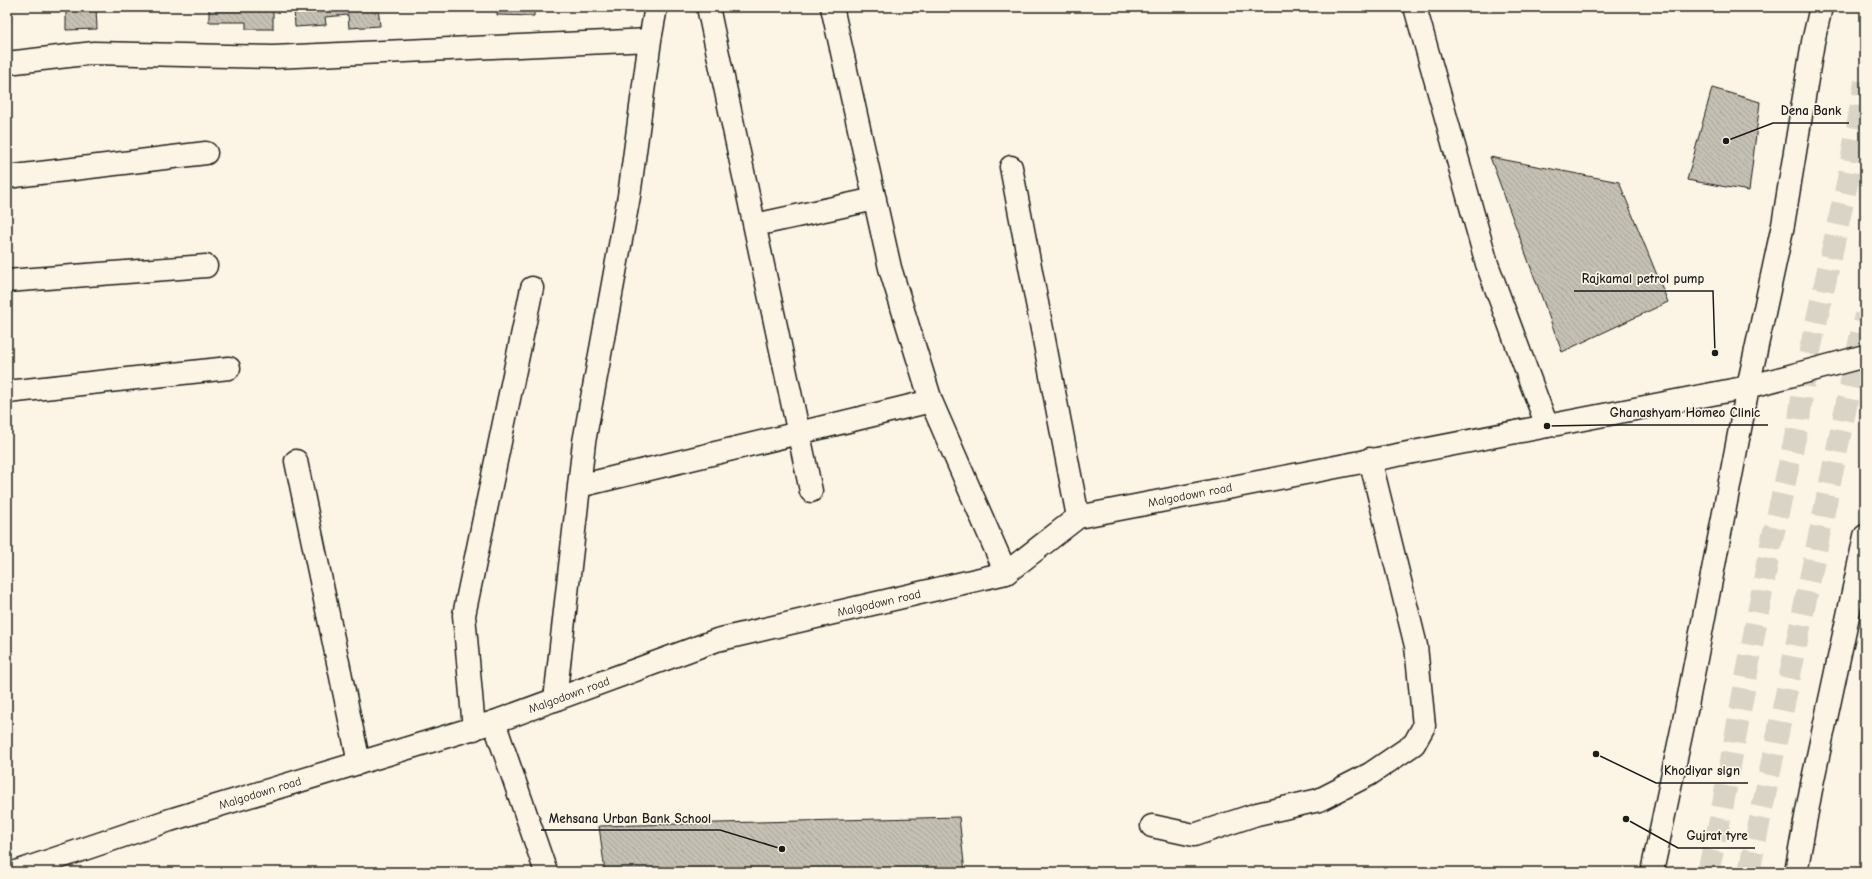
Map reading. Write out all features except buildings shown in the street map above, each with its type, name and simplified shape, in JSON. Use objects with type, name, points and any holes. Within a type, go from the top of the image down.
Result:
[{"type":"street","points":[[555,700],[584,442],[628,196],[656,7]]},
{"type":"street","points":[[708,7],[811,491]]},
{"type":"street","points":[[832,7],[890,268],[931,401],[1006,573]]},
{"type":"street","points":[[1415,7],[1487,264],[1547,426]]},
{"type":"street","points":[[1652,872],[1686,712],[1748,387],[1783,225],[1813,42],[1821,7]]},
{"type":"street","points":[[7,63],[94,53],[274,57],[650,40]]},
{"type":"street","points":[[7,177],[206,153]]},
{"type":"street","points":[[1011,167],[1078,516]]},
{"type":"street","points":[[755,225],[875,199]]},
{"type":"street","points":[[7,281],[206,266]]},
{"type":"street","points":[[532,288],[464,615],[484,725],[546,872]]},
{"type":"street","name":"Malgodown road","points":[[16,872],[170,820],[484,725],[717,640],[1006,573],[1078,516],[1748,387],[1865,356]]},
{"type":"street","points":[[7,392],[229,368]]},
{"type":"street","points":[[579,486],[931,401]]},
{"type":"street","points":[[1152,826],[1194,835],[1257,814],[1319,800],[1370,774],[1414,744],[1424,726],[1416,646],[1370,459]]},
{"type":"street","points":[[296,461],[359,763]]},
{"type":"street","points":[[1796,872],[1812,784],[1865,536]]},
{"type":"tunnel","points":[[1708,872],[1721,815],[1769,553],[1799,420],[1805,373],[1848,179],[1865,82]]},
{"type":"tunnel","points":[[1749,872],[1865,315]]},
{"type":"place","name":"Dena Bank","points":[[1726,141]]},
{"type":"place","name":"Rajkamal petrol pump","points":[[1715,353]]},
{"type":"place","name":"Ghanashyam Homeo Clinic","points":[[1547,426]]},
{"type":"place","name":"Khodiyar sign","points":[[1596,754]]},
{"type":"place","name":"Gujrat tyre","points":[[1626,819]]},
{"type":"place","name":"Mehsana Urban Bank School","points":[[782,849]]}]
